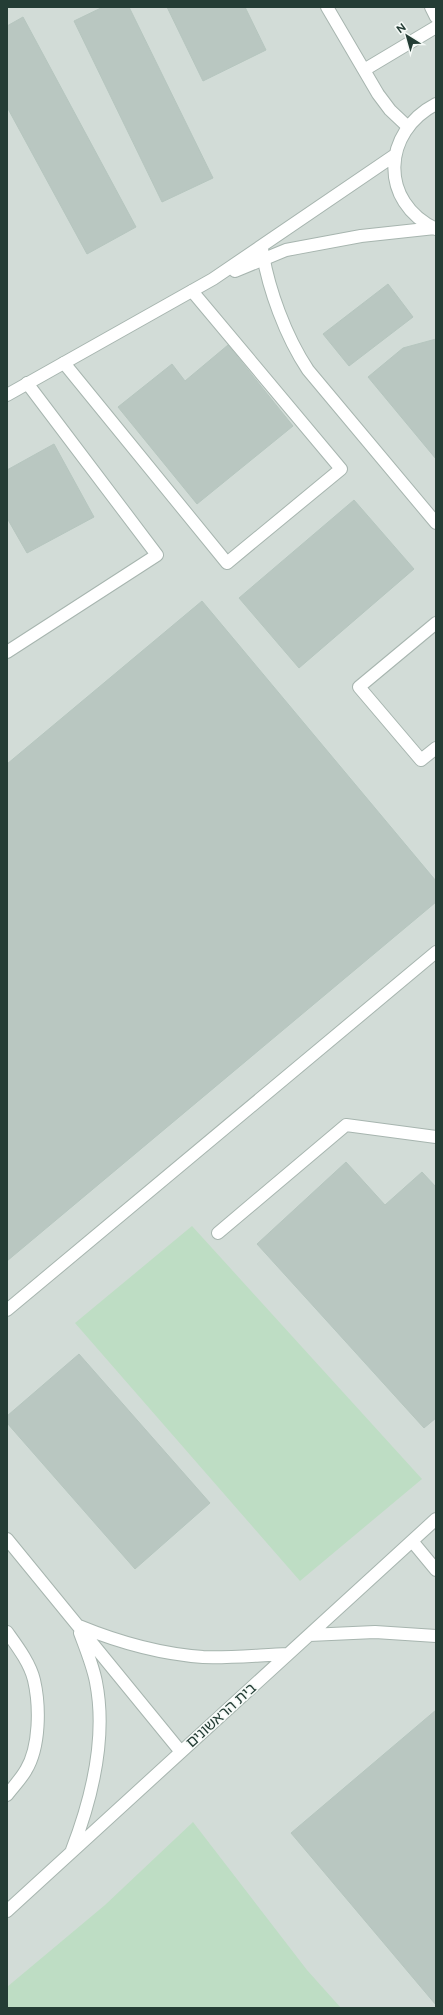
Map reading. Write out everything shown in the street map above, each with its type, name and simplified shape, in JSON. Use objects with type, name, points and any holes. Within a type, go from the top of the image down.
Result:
[{"type":"street","points":[[327,7],[364,70],[390,110],[408,127]]},
{"type":"street","points":[[431,7],[436,16]]},
{"type":"street","points":[[364,70],[436,27]]},
{"type":"street","points":[[435,228],[416,217],[402,199],[395,178],[395,156],[402,134],[416,117],[436,104]]},
{"type":"street","points":[[7,395],[213,279],[395,156]]},
{"type":"street","points":[[213,279],[286,250],[354,238],[435,228]]},
{"type":"street","points":[[262,246],[264,259],[288,335],[301,360],[436,523]]},
{"type":"street","points":[[64,363],[227,563],[341,469],[192,291]]},
{"type":"street","points":[[7,652],[157,555],[27,383]]},
{"type":"street","points":[[436,623],[359,687],[421,760],[436,748]]},
{"type":"street","points":[[7,1310],[436,952]]},
{"type":"street","points":[[218,1233],[346,1125],[436,1137]]},
{"type":"street","name":"בית הראשונים","points":[[7,1912],[436,1519]]},
{"type":"street","points":[[7,1539],[181,1752]]},
{"type":"street","points":[[412,1541],[436,1570]]},
{"type":"street","points":[[78,1626],[111,1639],[139,1646],[203,1656],[288,1654]]},
{"type":"street","points":[[72,1852],[90,1797],[97,1760],[100,1714],[96,1682],[78,1626]]},
{"type":"street","points":[[7,1632],[18,1647],[34,1679],[39,1709],[36,1743],[27,1770],[7,1795]]},
{"type":"street","points":[[309,1635],[375,1632],[436,1636]]},
{"type":"shaded area","points":[[7,7],[436,7],[436,2008],[7,2008]]},
{"type":"green space","points":[[192,1226],[422,1479],[300,1581],[75,1323]]},
{"type":"green space","points":[[193,1822],[307,1970],[341,2008],[7,2008],[7,1987],[105,1905]]},
{"type":"building","points":[[103,7],[129,7],[213,178],[162,202],[74,21]]},
{"type":"building","points":[[167,7],[245,7],[266,50],[203,81]]},
{"type":"building","points":[[23,17],[136,227],[87,254],[7,107],[7,26]]},
{"type":"building","points":[[388,284],[413,317],[349,366],[323,334]]},
{"type":"building","points":[[436,339],[436,459],[368,377],[403,348]]},
{"type":"building","points":[[228,345],[293,426],[197,504],[118,407],[172,364],[185,381]]},
{"type":"building","points":[[54,444],[94,517],[27,553],[7,518],[7,470]]},
{"type":"building","points":[[354,500],[414,569],[299,668],[239,598]]},
{"type":"building","points":[[202,601],[436,881],[436,902],[7,1261],[7,764]]},
{"type":"building","points":[[346,1162],[385,1205],[422,1172],[436,1187],[436,1418],[424,1428],[257,1244]]},
{"type":"building","points":[[79,1354],[210,1503],[135,1569],[7,1423],[7,1416]]},
{"type":"building","points":[[436,1710],[436,2005],[291,1833]]}]
